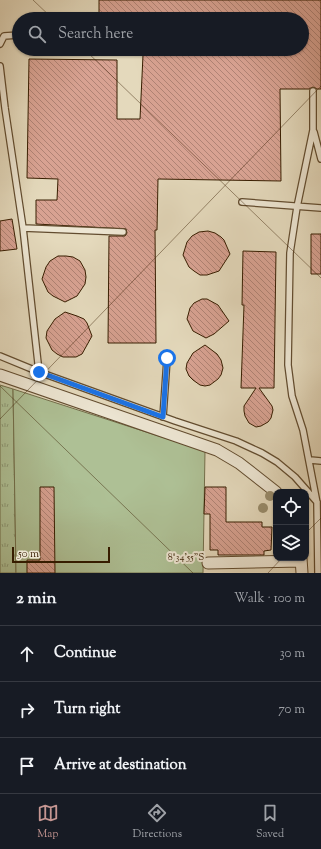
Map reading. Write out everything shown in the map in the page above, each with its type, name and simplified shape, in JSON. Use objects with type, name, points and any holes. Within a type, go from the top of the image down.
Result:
[{"type":"street","points":[[0,376],[216,450],[239,463],[273,490]]},
{"type":"street","points":[[208,563],[273,561]]},
{"type":"street","points":[[301,561],[302,573]]},
{"type":"lane","points":[[0,44],[4,36],[12,35]]},
{"type":"lane","points":[[0,66],[23,228],[39,372]]},
{"type":"lane","points":[[313,91],[313,130],[297,207],[290,253],[288,365],[292,396],[303,430],[310,460],[317,503],[318,573]]},
{"type":"lane","points":[[313,130],[321,159]]},
{"type":"lane","points":[[242,202],[321,208]]},
{"type":"lane","points":[[23,228],[123,232]]},
{"type":"lane","points":[[0,356],[39,372],[163,417],[236,441],[262,453],[277,462],[295,477],[317,503]]},
{"type":"lane","points":[[163,417],[167,358]]},
{"type":"lane","points":[[310,460],[321,461]]},
{"type":"green space","points":[[0,385],[13,389],[16,573],[0,573]]},
{"type":"green space","points":[[13,389],[205,451],[203,573],[16,573]]},
{"type":"building","points":[[99,0],[321,0],[321,89],[313,87],[309,89],[280,89],[281,181],[158,179],[157,230],[155,230],[156,343],[108,343],[109,236],[125,236],[127,233],[126,229],[36,224],[36,200],[57,200],[58,179],[27,178],[29,59],[117,60],[117,119],[140,119],[143,56],[309,56],[309,12],[99,12]]},
{"type":"building","points":[[12,219],[17,249],[0,251],[0,221]]},
{"type":"building","points":[[208,231],[215,233],[224,240],[230,254],[219,271],[207,275],[200,275],[189,267],[183,255],[187,242],[192,236],[199,232]]},
{"type":"building","points":[[311,234],[321,234],[321,274],[311,274]]},
{"type":"building","points":[[243,251],[276,252],[274,388],[259,388],[272,406],[273,410],[271,418],[268,422],[256,427],[249,423],[245,416],[244,406],[256,388],[241,388],[244,305],[242,305]]},
{"type":"building","points":[[58,256],[73,257],[80,261],[85,270],[85,284],[77,296],[65,302],[48,292],[42,279],[46,267],[50,261]]},
{"type":"building","points":[[202,299],[207,299],[218,305],[229,321],[214,334],[206,338],[193,331],[187,319],[190,308],[194,303]]},
{"type":"building","points":[[65,312],[84,319],[92,336],[82,354],[76,357],[63,357],[57,354],[52,350],[46,338],[47,331],[55,319]]},
{"type":"building","points":[[205,345],[217,354],[221,360],[223,368],[218,379],[210,385],[205,386],[200,385],[193,380],[189,376],[186,369],[187,363],[193,353]]},
{"type":"building","points":[[40,487],[54,487],[55,573],[27,573],[27,560],[40,560]]},
{"type":"building","points":[[205,487],[226,487],[226,522],[262,522],[262,527],[272,527],[271,550],[264,551],[264,555],[218,555],[218,550],[210,550],[210,514],[204,514]]},
{"type":"route","points":[[39,372],[163,417],[167,358]]}]
